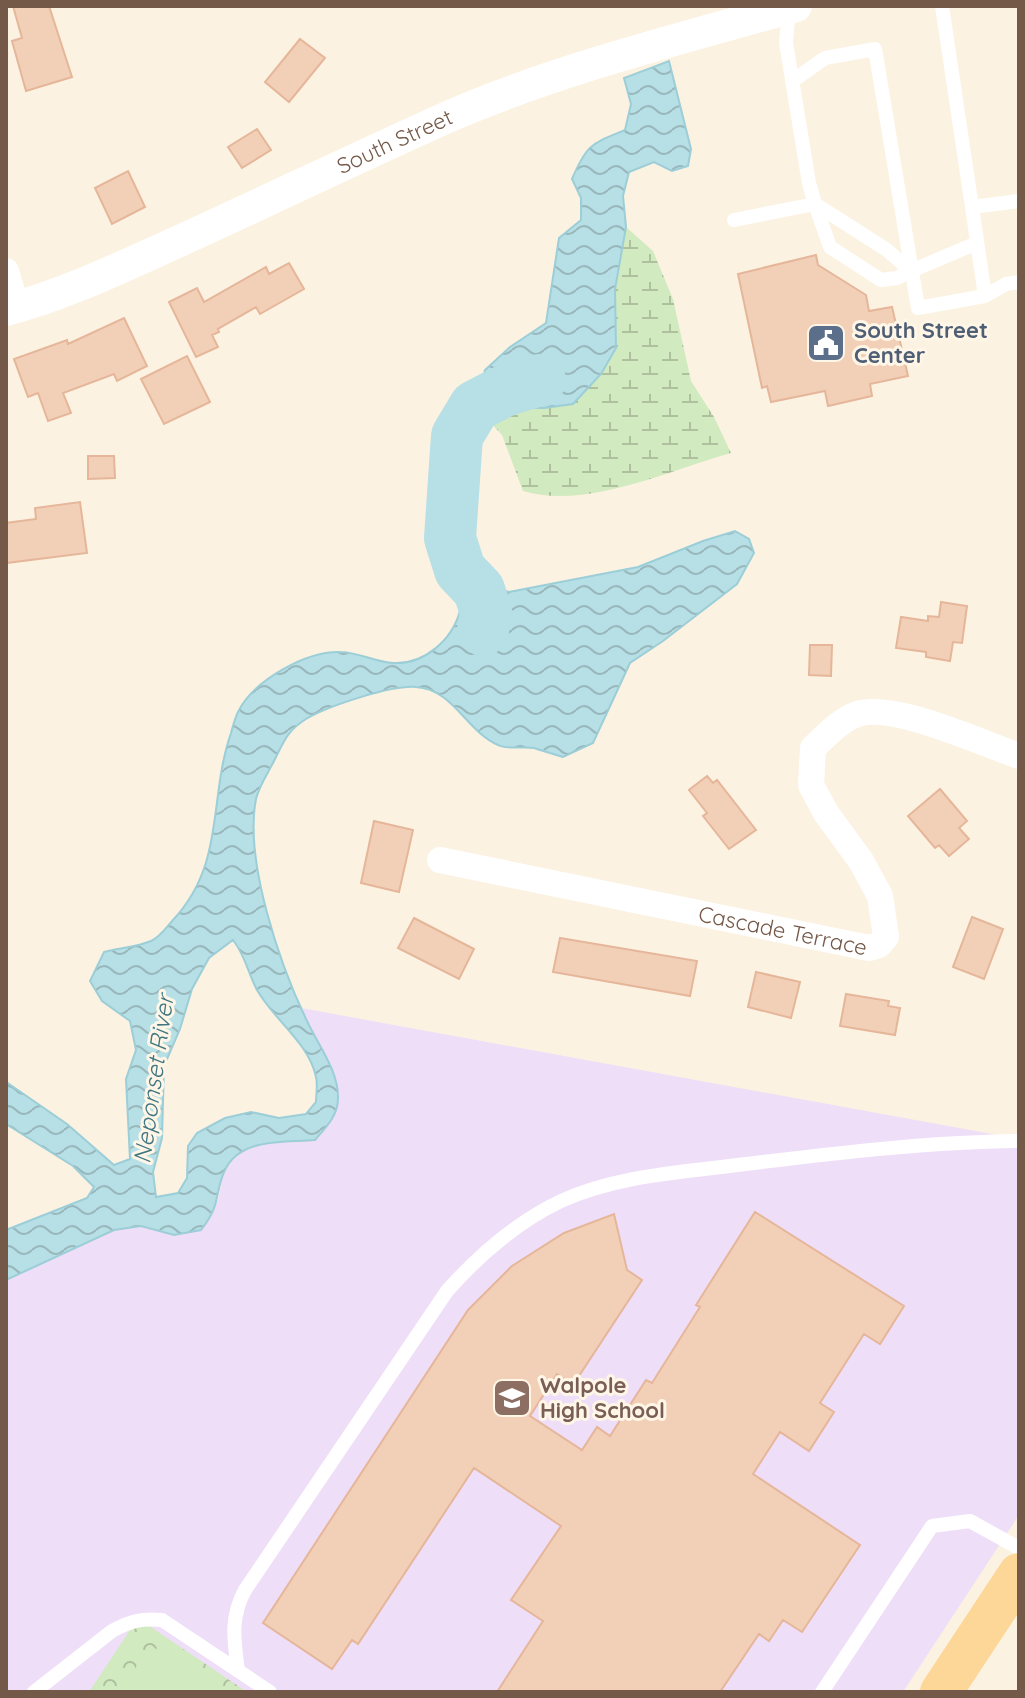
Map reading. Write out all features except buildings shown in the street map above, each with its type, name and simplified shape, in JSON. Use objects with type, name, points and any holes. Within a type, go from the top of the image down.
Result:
[{"type":"main road","points":[[941,1692],[1019,1574]]},
{"type":"street","name":"South Street","points":[[11,309],[142,258],[450,116],[514,90],[792,7]]},
{"type":"street","points":[[6,271],[11,309]]},
{"type":"street","name":"Cascade Terrace","points":[[440,860],[869,948],[879,945],[886,937],[880,896],[811,785],[813,748],[835,726],[859,713],[890,713],[910,717],[1019,756]]},
{"type":"lane","points":[[942,6],[985,296]]},
{"type":"lane","points":[[792,7],[786,43],[809,183],[830,247],[881,280],[897,278],[977,243]]},
{"type":"lane","points":[[794,80],[825,58],[875,49],[918,308],[985,296],[1006,284],[1019,282]]},
{"type":"lane","points":[[972,207],[1019,201]]},
{"type":"lane","points":[[734,220],[815,204],[887,250],[911,271]]},
{"type":"lane","points":[[238,1671],[233,1622],[245,1590],[447,1291],[472,1263],[502,1238],[562,1201],[647,1176],[925,1144],[1019,1141]]},
{"type":"lane","points":[[822,1692],[932,1526],[970,1521],[1019,1548]]},
{"type":"lane","points":[[34,1692],[112,1631],[145,1618],[162,1620],[270,1692]]},
{"type":"shaded area","name":"Walpole High School","points":[[301,1008],[1019,1139],[1019,1515],[903,1692],[6,1692],[6,1280],[114,1230],[141,1226],[174,1234],[218,1200],[224,1170],[243,1150],[267,1143],[294,1142],[339,1100],[334,1076]]},
{"type":"green space","points":[[626,227],[653,251],[673,299],[691,381],[714,417],[731,453],[600,492],[548,496],[523,491],[502,435],[475,406],[544,408],[573,404],[601,374],[616,348],[615,289]]},
{"type":"green space","points":[[145,1623],[247,1692],[89,1692],[132,1627]]},
{"type":"green space","points":[[150,1645],[222,1692],[120,1692]]},
{"type":"water","points":[[669,61],[691,149],[688,166],[672,171],[654,162],[629,172],[623,196],[626,227],[615,289],[616,348],[601,374],[573,404],[544,408],[475,406],[485,370],[510,347],[546,323],[559,238],[581,220],[581,198],[572,179],[591,147],[625,130],[631,104],[624,78]]},
{"type":"water","points":[[735,531],[749,539],[754,553],[737,584],[630,663],[593,743],[563,757],[534,748],[498,745],[487,739],[440,695],[416,687],[391,689],[344,703],[306,719],[290,732],[257,794],[255,852],[267,912],[286,971],[335,1078],[338,1099],[333,1116],[315,1140],[264,1144],[240,1153],[224,1172],[214,1207],[201,1230],[174,1235],[141,1226],[114,1230],[6,1280],[6,1230],[87,1198],[94,1187],[73,1166],[6,1124],[6,1082],[67,1124],[114,1165],[130,1159],[126,1079],[136,1050],[130,1021],[102,1001],[90,981],[104,952],[154,940],[190,898],[209,853],[224,758],[236,716],[257,688],[297,662],[327,653],[347,652],[393,663],[404,663],[426,655],[451,632],[460,611],[453,572],[472,567],[477,570],[484,585],[509,592],[638,567]],"holes":[[[233,940],[257,990],[306,1053],[317,1080],[316,1102],[306,1114],[279,1118],[251,1112],[225,1118],[197,1133],[188,1146],[187,1178],[178,1193],[156,1197],[153,1172],[162,1138],[164,1066],[192,989],[209,958]]]},
{"type":"waterway","name":"Neponset River","points":[[483,630],[486,612],[479,590],[460,570],[450,538],[457,436],[475,406],[504,391],[540,380]]},
{"type":"place","name":"South Street Center","points":[[826,343]]},
{"type":"place","name":"Walpole High School","points":[[512,1398]]}]
